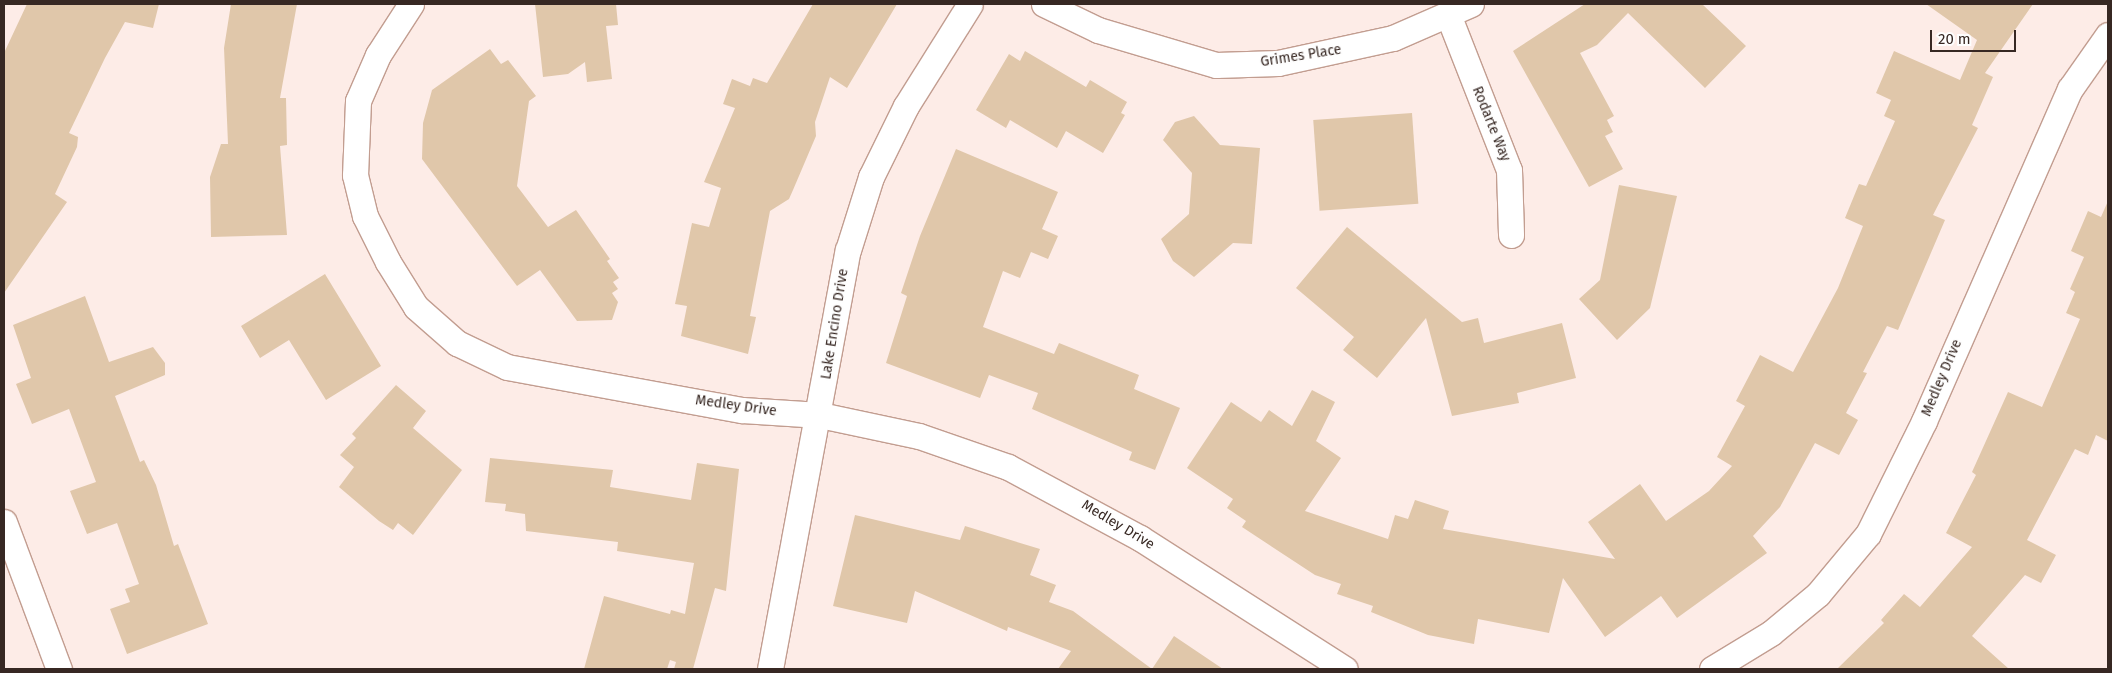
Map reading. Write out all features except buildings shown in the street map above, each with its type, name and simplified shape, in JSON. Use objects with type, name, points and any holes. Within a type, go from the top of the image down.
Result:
[{"type":"street","name":"Medley Drive","points":[[411,4],[378,55],[358,101],[356,175],[365,216],[416,307],[457,343],[507,367],[742,410],[820,415],[920,436],[1008,467],[1056,490],[1140,538],[1345,669]]},
{"type":"street","name":"Lake Encino Drive","points":[[770,669],[820,415],[848,250],[871,177],[906,106],[970,4]]},
{"type":"street","name":"Grimes Place","points":[[1044,4],[1098,30],[1216,65],[1278,63],[1393,38],[1449,17],[1471,4]]},
{"type":"street","name":"Rodarte Way","points":[[1449,17],[1510,170],[1511,235]]},
{"type":"street","name":"Medley Drive","points":[[1712,669],[1771,632],[1818,594],[1868,534],[1924,421],[2070,89],[2108,35]]},
{"type":"street","points":[[4,522],[59,669]]}]
